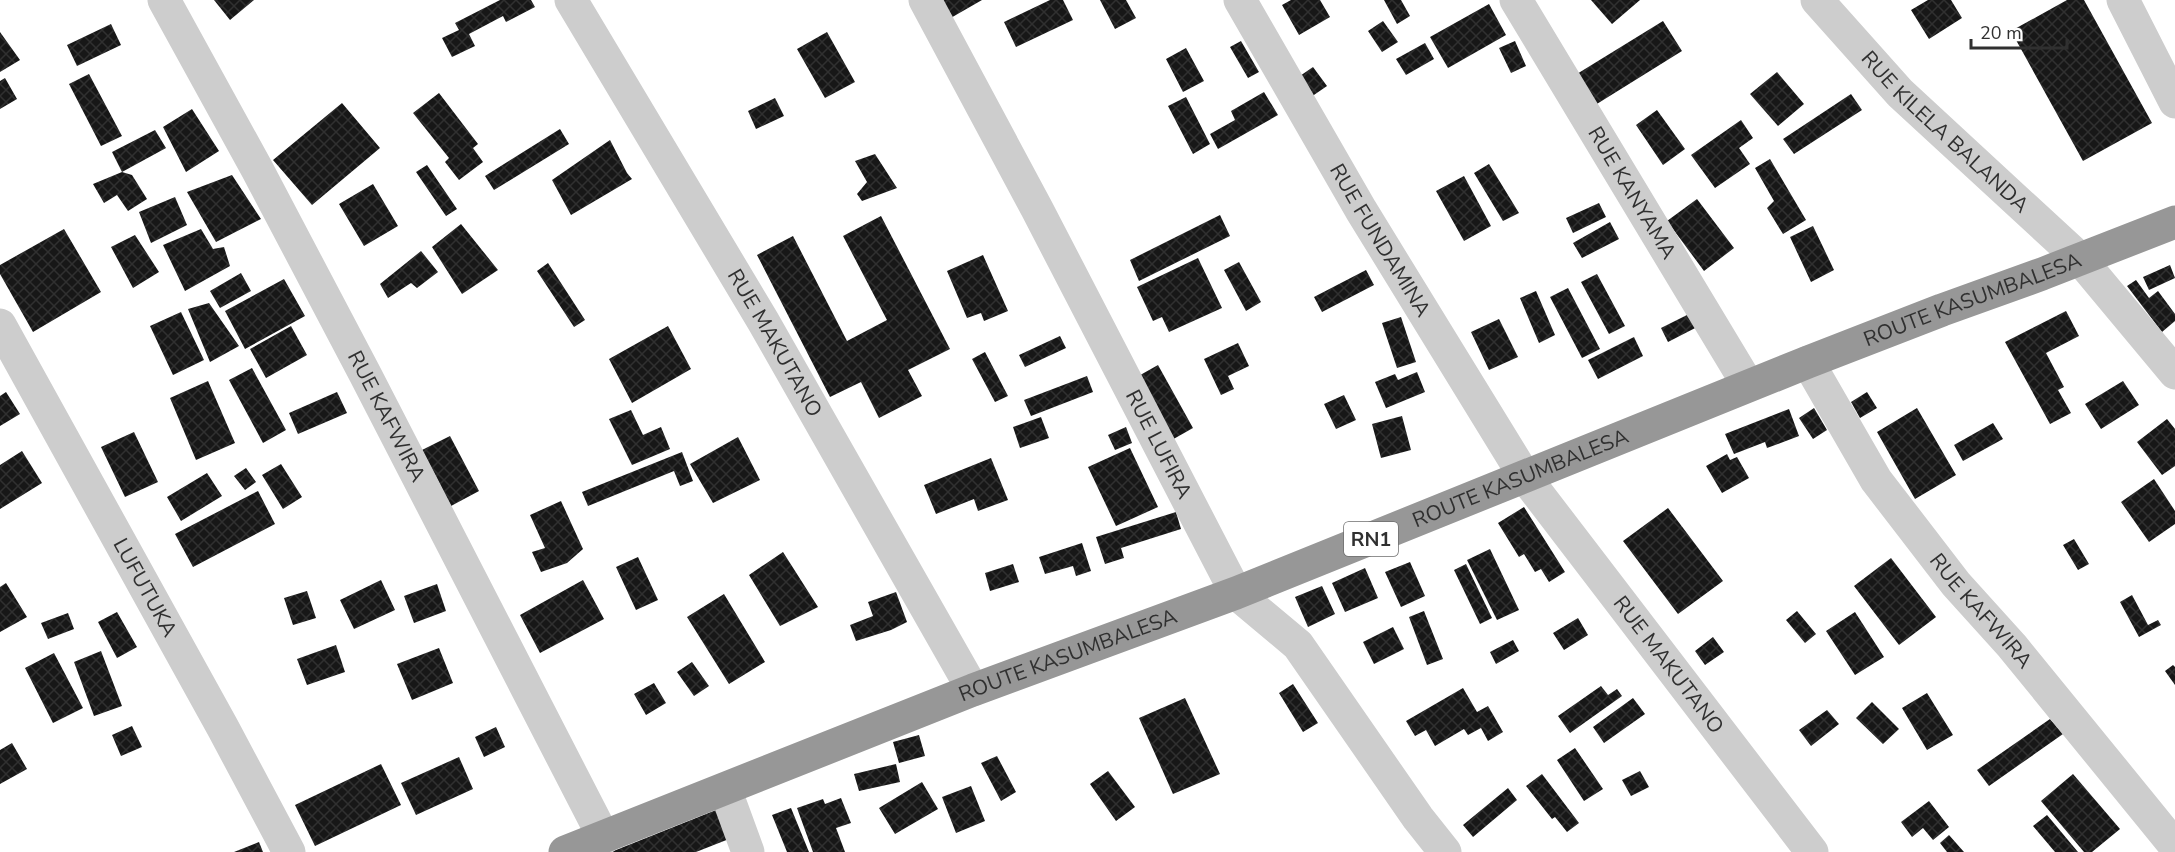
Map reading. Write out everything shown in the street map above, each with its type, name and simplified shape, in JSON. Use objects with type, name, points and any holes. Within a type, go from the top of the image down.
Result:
[{"type":"highway","name":"ROUTE KASUMBALESA","points":[[565,852],[973,690],[1236,593],[1748,385],[2175,222]]},
{"type":"street","name":"RUE KAFWIRA","points":[[164,0],[349,343],[604,837]]},
{"type":"street","name":"RUE MAKUTANO","points":[[571,0],[763,321],[973,690]]},
{"type":"street","name":"RUE LUFIRA","points":[[925,0],[1037,209],[1236,593],[1298,645],[1412,809],[1445,852]]},
{"type":"street","name":"RUE FUNDAMINA","points":[[1240,0],[1361,210],[1525,477]]},
{"type":"street","name":"RUE KANYAMA","points":[[1516,0],[1748,385]]},
{"type":"street","name":"RUE KILELA BALANDA","points":[[1817,0],[1900,93],[2080,259],[2175,373]]},
{"type":"street","points":[[2123,0],[2175,102]]},
{"type":"street","name":"LUFUTUKA","points":[[0,325],[289,852]]},
{"type":"street","name":"RUE KAFWIRA","points":[[1808,362],[1876,480],[1956,584],[2012,646],[2175,846]]},
{"type":"street","name":"RUE MAKUTANO","points":[[1525,477],[1812,852]]},
{"type":"street","points":[[725,789],[748,852]]},
{"type":"building","points":[[214,0],[254,0],[230,20]]},
{"type":"building","points":[[500,0],[531,0],[535,7],[506,22],[503,16],[469,34],[475,46],[452,57],[442,38],[459,30],[455,23]]},
{"type":"building","points":[[938,0],[982,0],[949,19]]},
{"type":"building","points":[[1050,0],[1063,0],[1073,20],[1016,47],[1004,22]]},
{"type":"building","points":[[1100,0],[1126,0],[1136,18],[1115,29]]},
{"type":"building","points":[[1291,0],[1320,0],[1330,17],[1299,35],[1282,5]]},
{"type":"building","points":[[1384,0],[1401,0],[1410,16],[1397,24]]},
{"type":"building","points":[[1591,0],[1640,0],[1612,24]]},
{"type":"building","points":[[1928,0],[1951,0],[1962,18],[1929,39],[1911,10]]},
{"type":"building","points":[[2067,0],[2084,0],[2152,123],[2083,161],[2011,31]]},
{"type":"building","points":[[1489,4],[1506,35],[1448,68],[1430,37]]},
{"type":"building","points":[[1383,21],[1398,42],[1382,52],[1368,31]]},
{"type":"building","points":[[1663,21],[1682,51],[1592,107],[1572,77]]},
{"type":"building","points":[[111,24],[121,45],[77,66],[67,45]]},
{"type":"building","points":[[0,32],[20,60],[0,72]]},
{"type":"building","points":[[827,32],[855,82],[825,98],[797,49]]},
{"type":"building","points":[[1241,41],[1259,72],[1248,78],[1230,47]]},
{"type":"building","points":[[1515,41],[1526,66],[1511,73],[1499,48]]},
{"type":"building","points":[[1425,43],[1434,59],[1406,75],[1396,59]]},
{"type":"building","points":[[1186,48],[1204,81],[1183,92],[1166,59]]},
{"type":"building","points":[[1313,67],[1327,86],[1311,97],[1297,78]]},
{"type":"building","points":[[1777,72],[1804,104],[1778,126],[1750,94]]},
{"type":"building","points":[[89,74],[122,136],[101,146],[69,84]]},
{"type":"building","points":[[5,78],[17,99],[0,109],[0,81]]},
{"type":"building","points":[[1264,92],[1278,115],[1218,149],[1210,134],[1235,120],[1231,111]]},
{"type":"building","points":[[439,93],[478,144],[473,148],[483,162],[459,180],[445,162],[449,158],[413,113]]},
{"type":"building","points":[[1851,94],[1862,110],[1794,154],[1783,139]]},
{"type":"building","points":[[1186,97],[1210,144],[1193,154],[1168,106]]},
{"type":"building","points":[[775,98],[784,116],[756,129],[748,111]]},
{"type":"building","points":[[342,103],[380,148],[312,205],[273,160]]},
{"type":"building","points":[[192,109],[219,151],[186,172],[163,127]]},
{"type":"building","points":[[1657,110],[1685,149],[1663,165],[1636,125]]},
{"type":"building","points":[[1741,120],[1753,138],[1739,148],[1750,164],[1715,188],[1691,155]]},
{"type":"building","points":[[560,129],[569,144],[494,190],[485,176]]},
{"type":"building","points":[[155,130],[166,148],[122,172],[112,152]]},
{"type":"building","points":[[610,140],[632,179],[571,215],[552,180]]},
{"type":"building","points":[[875,154],[897,188],[862,201],[857,194],[867,182],[855,161]]},
{"type":"building","points":[[1770,159],[1806,220],[1783,234],[1767,208],[1774,201],[1755,168]]},
{"type":"building","points":[[1489,164],[1519,213],[1503,221],[1474,173]]},
{"type":"building","points":[[427,165],[457,209],[446,216],[416,172]]},
{"type":"building","points":[[122,172],[132,175],[147,199],[128,211],[117,195],[104,203],[93,184]]},
{"type":"building","points":[[232,175],[261,219],[216,242],[187,192]]},
{"type":"building","points":[[1464,176],[1491,226],[1464,241],[1436,191]]},
{"type":"building","points":[[373,184],[398,226],[364,246],[339,204]]},
{"type":"building","points":[[175,197],[187,225],[151,243],[139,212]]},
{"type":"building","points":[[1697,199],[1734,248],[1704,271],[1667,221]]},
{"type":"building","points":[[1599,203],[1606,217],[1573,233],[1566,218]]},
{"type":"building","points":[[1220,215],[1230,236],[1139,281],[1130,260]]},
{"type":"building","points":[[881,216],[950,349],[908,370],[922,396],[879,418],[861,382],[830,397],[757,255],[793,236],[847,341],[887,320],[843,236]]},
{"type":"building","points":[[1610,222],[1619,239],[1582,258],[1573,243]]},
{"type":"building","points":[[461,224],[498,270],[462,294],[432,247]]},
{"type":"building","points":[[1813,226],[1834,270],[1811,282],[1790,237]]},
{"type":"building","points":[[64,229],[101,292],[33,332],[0,274],[0,265]]},
{"type":"building","points":[[201,229],[213,249],[224,247],[230,266],[185,291],[163,245]]},
{"type":"building","points":[[135,235],[159,272],[133,288],[111,247]]},
{"type":"building","points":[[421,251],[438,272],[417,288],[411,283],[388,298],[380,284]]},
{"type":"building","points":[[983,255],[1008,311],[984,321],[981,313],[967,318],[947,271]]},
{"type":"building","points":[[1198,258],[1222,308],[1169,332],[1162,317],[1153,321],[1137,287]]},
{"type":"building","points":[[1239,262],[1261,302],[1246,311],[1224,270]]},
{"type":"building","points":[[548,263],[585,320],[574,327],[537,271]]},
{"type":"building","points":[[2170,265],[2175,278],[2149,290],[2143,277]]},
{"type":"building","points":[[1366,270],[1374,285],[1322,312],[1314,297]]},
{"type":"building","points":[[241,273],[251,291],[220,308],[210,291]]},
{"type":"building","points":[[1597,274],[1625,326],[1609,334],[1581,282]]},
{"type":"building","points":[[284,279],[305,316],[245,349],[225,311]]},
{"type":"building","points":[[2136,280],[2149,298],[2158,291],[2175,314],[2175,321],[2162,332],[2127,286]]},
{"type":"building","points":[[1568,288],[1600,349],[1582,358],[1550,297]]},
{"type":"building","points":[[1536,291],[1555,335],[1539,343],[1520,298]]},
{"type":"building","points":[[209,303],[239,346],[210,362],[188,309]]},
{"type":"building","points":[[1695,311],[1701,325],[1668,342],[1661,328]]},
{"type":"building","points":[[2066,311],[2079,336],[2046,353],[2064,387],[2058,390],[2071,413],[2050,424],[2005,342]]},
{"type":"building","points":[[181,312],[204,360],[173,375],[150,326]]},
{"type":"building","points":[[1401,317],[1416,362],[1397,368],[1382,323]]},
{"type":"building","points":[[1499,319],[1518,357],[1489,370],[1471,332]]},
{"type":"building","points":[[291,326],[307,355],[266,378],[250,349]]},
{"type":"building","points":[[668,326],[691,369],[632,403],[609,359]]},
{"type":"building","points":[[1060,336],[1066,348],[1025,367],[1019,355]]},
{"type":"building","points":[[1634,337],[1643,356],[1598,379],[1588,360]]},
{"type":"building","points":[[1238,343],[1249,366],[1228,376],[1234,389],[1221,395],[1204,359]]},
{"type":"building","points":[[985,352],[1008,396],[995,402],[972,359]]},
{"type":"building","points":[[1158,365],[1193,428],[1170,441],[1135,378]]},
{"type":"building","points":[[252,368],[286,430],[263,443],[229,380]]},
{"type":"building","points":[[1417,372],[1425,392],[1386,408],[1375,382],[1395,374],[1398,380]]},
{"type":"building","points":[[1087,376],[1093,392],[1031,416],[1024,400]]},
{"type":"building","points":[[208,381],[235,443],[196,460],[170,398]]},
{"type":"building","points":[[2123,381],[2139,405],[2101,429],[2085,404]]},
{"type":"building","points":[[6,392],[20,414],[0,426],[0,396]]},
{"type":"building","points":[[337,392],[347,413],[298,434],[289,413]]},
{"type":"building","points":[[1867,392],[1877,408],[1860,418],[1851,402]]},
{"type":"building","points":[[1344,395],[1356,420],[1336,429],[1324,404]]},
{"type":"building","points":[[1814,408],[1827,430],[1813,439],[1799,418]]},
{"type":"building","points":[[1917,408],[1956,475],[1915,499],[1877,432]]},
{"type":"building","points":[[1789,409],[1799,436],[1767,448],[1765,442],[1734,454],[1725,434]]},
{"type":"building","points":[[631,410],[643,435],[661,427],[670,449],[632,465],[609,419]]},
{"type":"building","points":[[1402,416],[1411,450],[1381,458],[1372,424]]},
{"type":"building","points":[[1041,417],[1049,438],[1020,448],[1013,427]]},
{"type":"building","points":[[2167,419],[2175,429],[2175,466],[2162,475],[2137,442]]},
{"type":"building","points":[[1993,423],[2003,439],[1963,461],[1954,445]]},
{"type":"building","points":[[1126,427],[1132,443],[1115,450],[1108,435]]},
{"type":"building","points":[[134,432],[158,482],[125,497],[101,447]]},
{"type":"building","points":[[450,436],[479,491],[451,506],[422,450]]},
{"type":"building","points":[[738,437],[760,480],[713,503],[690,464]]},
{"type":"building","points":[[1130,448],[1158,507],[1116,526],[1088,467]]},
{"type":"building","points":[[22,451],[42,483],[0,509],[0,465]]},
{"type":"building","points":[[682,452],[693,481],[680,486],[674,471],[588,506],[582,492]]},
{"type":"building","points":[[1727,454],[1730,460],[1737,457],[1749,478],[1722,493],[1706,466]]},
{"type":"building","points":[[991,458],[1008,500],[978,511],[974,499],[936,514],[924,485]]},
{"type":"building","points":[[281,464],[302,497],[283,509],[262,475]]},
{"type":"building","points":[[246,468],[256,482],[245,490],[234,476]]},
{"type":"building","points":[[207,473],[222,496],[181,521],[167,497]]},
{"type":"building","points":[[2154,479],[2175,511],[2175,524],[2149,542],[2121,502]]},
{"type":"building","points":[[258,491],[275,524],[193,567],[175,534]]},
{"type":"building","points":[[561,501],[583,549],[567,563],[541,572],[532,552],[545,548],[530,515]]},
{"type":"building","points":[[1524,507],[1565,572],[1549,582],[1541,569],[1535,572],[1524,554],[1519,557],[1498,523]]},
{"type":"building","points":[[1668,508],[1723,581],[1678,614],[1623,541]]},
{"type":"building","points":[[1176,512],[1181,529],[1121,548],[1124,558],[1105,564],[1096,537]]},
{"type":"building","points":[[2074,539],[2089,564],[2078,570],[2063,545]]},
{"type":"building","points":[[1082,543],[1091,571],[1076,576],[1073,566],[1045,574],[1039,557]]},
{"type":"building","points":[[1490,549],[1519,610],[1497,620],[1467,560]]},
{"type":"building","points":[[783,552],[818,607],[780,626],[749,575]]},
{"type":"building","points":[[638,557],[658,600],[636,610],[616,567]]},
{"type":"building","points":[[1891,558],[1936,617],[1899,645],[1854,586]]},
{"type":"building","points":[[1410,562],[1425,596],[1401,607],[1385,572]]},
{"type":"building","points":[[1013,564],[1019,582],[990,591],[985,573]]},
{"type":"building","points":[[1466,564],[1492,618],[1480,624],[1454,570]]},
{"type":"building","points":[[1365,568],[1378,598],[1345,612],[1332,583]]},
{"type":"building","points":[[381,580],[395,610],[354,629],[340,600]]},
{"type":"building","points":[[583,580],[604,619],[540,653],[520,615]]},
{"type":"building","points":[[6,583],[27,617],[0,632],[0,587]]},
{"type":"building","points":[[437,584],[446,611],[414,623],[404,596]]},
{"type":"building","points":[[1322,586],[1335,614],[1308,627],[1295,597]]},
{"type":"building","points":[[307,591],[316,618],[293,625],[284,598]]},
{"type":"building","points":[[896,592],[907,622],[891,630],[856,641],[850,625],[873,616],[868,602]]},
{"type":"building","points":[[724,594],[765,662],[729,684],[687,617]]},
{"type":"building","points":[[2132,595],[2148,625],[2158,620],[2161,625],[2139,637],[2120,602]]},
{"type":"building","points":[[1424,611],[1443,659],[1427,665],[1409,617]]},
{"type":"building","points":[[1797,611],[1816,634],[1805,643],[1786,620]]},
{"type":"building","points":[[117,612],[137,647],[117,658],[98,622]]},
{"type":"building","points":[[1855,612],[1884,657],[1855,675],[1826,631]]},
{"type":"building","points":[[68,613],[74,629],[48,639],[41,623]]},
{"type":"building","points":[[1578,618],[1588,635],[1564,650],[1553,633]]},
{"type":"building","points":[[1393,627],[1404,649],[1374,664],[1363,642]]},
{"type":"building","points":[[1713,637],[1724,652],[1705,665],[1695,651]]},
{"type":"building","points":[[1513,640],[1519,651],[1496,664],[1490,652]]},
{"type":"building","points":[[336,645],[345,672],[307,685],[297,659]]},
{"type":"building","points":[[439,648],[453,683],[412,700],[397,664]]},
{"type":"building","points":[[101,651],[122,706],[94,716],[74,662]]},
{"type":"building","points":[[54,653],[83,708],[53,723],[25,668]]},
{"type":"building","points":[[692,662],[709,686],[694,696],[677,672]]},
{"type":"building","points":[[2173,665],[2175,667],[2175,685],[2165,671]]},
{"type":"building","points":[[654,683],[666,703],[646,715],[634,694]]},
{"type":"building","points":[[1293,684],[1318,723],[1303,732],[1279,693]]},
{"type":"building","points":[[1601,686],[1608,695],[1617,689],[1622,696],[1570,733],[1558,716]]},
{"type":"building","points":[[1463,688],[1477,712],[1488,706],[1503,732],[1488,741],[1481,728],[1468,735],[1464,729],[1435,746],[1426,730],[1415,736],[1406,721]]},
{"type":"building","points":[[1927,693],[1953,735],[1927,750],[1902,708]]},
{"type":"building","points":[[1185,698],[1220,774],[1173,794],[1139,718]]},
{"type":"building","points":[[1633,698],[1645,714],[1604,743],[1593,727]]},
{"type":"building","points":[[1872,702],[1899,729],[1883,744],[1856,718]]},
{"type":"building","points":[[1827,710],[1839,724],[1811,746],[1799,730]]},
{"type":"building","points":[[2050,719],[2063,734],[1989,786],[1977,770]]},
{"type":"building","points":[[132,726],[142,747],[121,756],[112,735]]},
{"type":"building","points":[[496,727],[505,747],[484,757],[475,737]]},
{"type":"building","points":[[919,735],[925,756],[899,763],[893,742]]},
{"type":"building","points":[[12,743],[27,769],[0,784],[0,750]]},
{"type":"building","points":[[1575,748],[1603,789],[1584,801],[1557,760]]},
{"type":"building","points":[[997,756],[1016,792],[1001,801],[981,763]]},
{"type":"building","points":[[459,757],[473,789],[416,815],[401,783]]},
{"type":"building","points":[[381,764],[401,805],[315,846],[295,805]]},
{"type":"building","points":[[896,764],[900,782],[859,791],[854,774]]},
{"type":"building","points":[[1108,771],[1135,807],[1116,821],[1090,784]]},
{"type":"building","points":[[1640,771],[1649,787],[1631,796],[1622,780]]},
{"type":"building","points":[[1542,774],[1579,823],[1567,832],[1555,817],[1552,819],[1526,786]]},
{"type":"building","points":[[2073,774],[2120,829],[2092,852],[2084,852],[2041,801]]},
{"type":"building","points":[[922,782],[938,809],[895,834],[879,808]]},
{"type":"building","points":[[971,786],[985,821],[956,833],[942,797]]},
{"type":"building","points":[[1508,788],[1517,800],[1473,837],[1463,825]]},
{"type":"building","points":[[841,798],[851,823],[836,828],[845,852],[813,852],[797,808],[823,799],[825,804]]},
{"type":"building","points":[[1929,801],[1949,827],[1933,840],[1923,828],[1912,837],[1901,822]]},
{"type":"building","points":[[791,808],[809,852],[787,852],[772,815]]},
{"type":"building","points":[[716,810],[729,839],[696,852],[611,852]]},
{"type":"building","points":[[2047,815],[2078,852],[2055,852],[2033,826]]},
{"type":"building","points":[[1949,835],[1964,852],[1947,852],[1940,843]]},
{"type":"building","points":[[259,842],[263,852],[234,852]]}]
